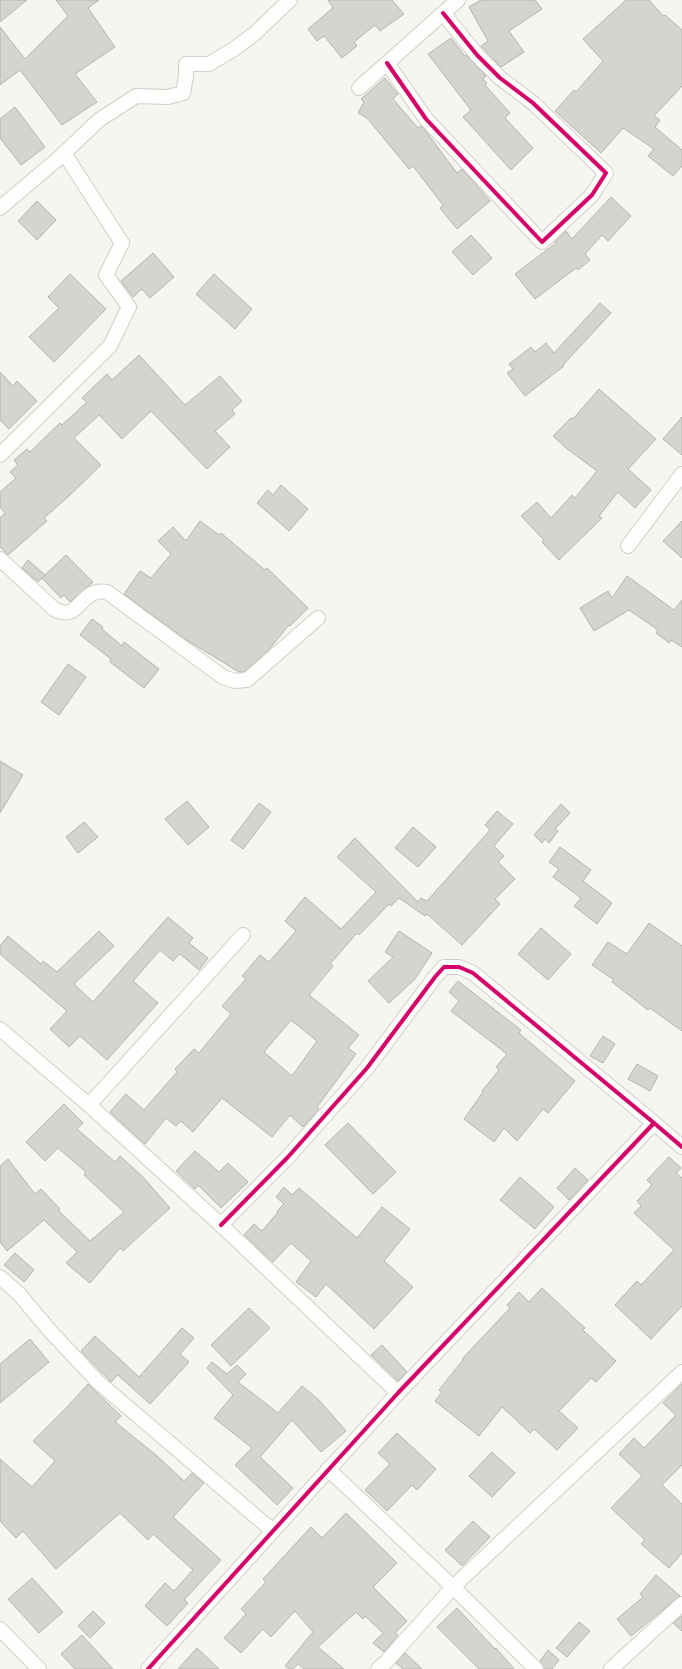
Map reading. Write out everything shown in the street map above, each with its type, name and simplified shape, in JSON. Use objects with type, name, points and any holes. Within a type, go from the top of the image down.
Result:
[{"type":"street","points":[[0,208],[64,153],[99,120],[136,96],[168,97],[183,93],[186,76],[186,64],[209,64],[234,49],[253,35],[290,0]]},
{"type":"street","points":[[359,88],[458,0]]},
{"type":"street","points":[[387,63],[426,119],[542,242],[592,195],[606,173],[533,103],[500,78],[477,55],[443,13]]},
{"type":"street","points":[[0,455],[110,346],[128,307],[106,275],[122,242],[64,153]]},
{"type":"street","points":[[628,546],[682,474]]},
{"type":"street","points":[[0,559],[54,609],[62,613],[72,612],[89,594],[98,590],[107,592],[223,676],[235,681],[247,680],[318,618]]},
{"type":"street","points":[[89,1105],[243,935]]},
{"type":"street","points":[[221,1225],[288,1157],[367,1068],[444,967],[459,967],[473,973],[654,1122],[682,1147]]},
{"type":"street","points":[[0,1029],[89,1105],[221,1225],[398,1393]]},
{"type":"street","points":[[148,1669],[398,1393],[654,1122]]},
{"type":"street","points":[[0,1277],[19,1294],[51,1332],[98,1382],[273,1531]]},
{"type":"street","points":[[378,1669],[453,1587],[682,1372]]},
{"type":"street","points":[[328,1469],[453,1587],[536,1669]]},
{"type":"street","points":[[612,1669],[682,1604]]},
{"type":"street","points":[[0,1629],[39,1669]]},
{"type":"building","points":[[0,0],[27,0],[0,22]]},
{"type":"building","points":[[56,0],[99,0],[88,8],[115,47],[75,74],[97,102],[62,125],[20,70],[0,85],[0,27],[25,59],[68,16]]},
{"type":"building","points":[[328,0],[392,0],[404,14],[380,31],[375,25],[354,42],[357,46],[342,58],[324,36],[317,41],[308,29],[333,8]]},
{"type":"building","points":[[481,0],[535,0],[542,9],[509,31],[524,52],[501,67],[481,46],[488,41],[469,7]]},
{"type":"building","points":[[626,0],[649,0],[663,16],[665,15],[682,30],[682,86],[654,116],[660,120],[655,127],[682,150],[682,166],[673,176],[648,156],[654,149],[623,128],[601,153],[555,111],[574,90],[576,92],[603,61],[583,39]]},
{"type":"building","points":[[451,38],[465,56],[466,55],[486,76],[483,79],[487,83],[485,85],[510,113],[505,118],[533,148],[511,170],[463,117],[471,110],[428,54]]},
{"type":"building","points":[[385,78],[398,94],[393,99],[418,128],[421,126],[424,129],[457,173],[462,169],[490,201],[457,229],[440,208],[443,205],[413,166],[409,169],[367,118],[358,113],[364,102],[361,99]]},
{"type":"building","points":[[15,107],[45,147],[21,165],[0,138],[0,119]]},
{"type":"building","points":[[611,197],[631,216],[608,241],[602,235],[585,254],[590,260],[578,270],[576,268],[535,299],[515,274],[556,243],[555,242],[566,231],[572,239]]},
{"type":"building","points":[[37,201],[56,220],[37,240],[18,221]]},
{"type":"building","points":[[471,235],[492,258],[473,275],[452,252]]},
{"type":"building","points":[[153,253],[174,277],[150,298],[142,289],[133,297],[121,281]]},
{"type":"building","points":[[70,274],[106,309],[54,362],[29,337],[59,308],[48,297]]},
{"type":"building","points":[[214,274],[252,309],[235,329],[196,294]]},
{"type":"building","points":[[600,303],[611,313],[563,365],[564,366],[525,396],[507,373],[513,369],[509,364],[531,347],[535,352],[546,343],[554,353]]},
{"type":"building","points":[[139,355],[185,405],[220,376],[242,401],[232,410],[235,414],[215,431],[230,447],[207,469],[151,411],[122,439],[99,415],[74,438],[101,465],[44,518],[47,521],[8,555],[0,547],[0,518],[5,513],[0,507],[0,492],[16,478],[10,472],[18,465],[14,460],[27,449],[30,452],[60,423],[62,425],[87,402],[82,398],[107,374],[112,380]]},
{"type":"building","points":[[0,372],[13,386],[17,381],[37,401],[9,429],[0,420]]},
{"type":"building","points":[[599,389],[656,439],[628,469],[651,490],[635,508],[618,492],[599,516],[602,518],[559,560],[542,542],[544,540],[521,516],[537,502],[551,518],[572,495],[575,498],[597,471],[566,448],[553,436],[571,418],[573,419]]},
{"type":"building","points":[[682,417],[682,455],[663,439]]},
{"type":"building","points":[[281,485],[308,509],[289,531],[257,503],[268,490],[273,495]]},
{"type":"building","points":[[200,521],[219,535],[221,533],[265,570],[267,568],[308,608],[290,626],[289,625],[267,652],[244,672],[239,672],[185,639],[124,594],[140,571],[151,578],[171,554],[158,541],[173,527],[186,541]]},
{"type":"building","points":[[682,521],[682,558],[663,541]]},
{"type":"building","points":[[66,555],[93,582],[70,602],[64,595],[61,598],[42,578]]},
{"type":"building","points":[[28,560],[45,575],[38,582],[22,568]]},
{"type":"building","points":[[627,576],[674,610],[682,600],[682,647],[671,640],[669,643],[656,633],[658,630],[629,610],[594,631],[580,608],[608,591],[612,598]]},
{"type":"building","points":[[92,619],[103,627],[102,629],[122,646],[124,642],[159,669],[144,688],[110,662],[111,659],[80,635]]},
{"type":"building","points":[[68,664],[86,677],[59,715],[41,702]]},
{"type":"building","points":[[0,761],[23,775],[0,813]]},
{"type":"building","points":[[187,801],[209,827],[188,845],[165,819]]},
{"type":"building","points":[[259,803],[271,812],[243,849],[231,840]]},
{"type":"building","points":[[561,804],[570,813],[555,829],[558,831],[549,843],[545,839],[542,843],[534,835]]},
{"type":"building","points":[[497,811],[513,824],[494,846],[504,856],[498,862],[515,879],[495,899],[500,904],[462,945],[427,914],[425,916],[399,898],[391,906],[389,904],[359,935],[357,933],[330,964],[333,966],[309,995],[359,1035],[348,1048],[356,1054],[317,1107],[319,1109],[303,1127],[290,1115],[272,1137],[222,1098],[193,1132],[181,1121],[176,1126],[166,1118],[145,1144],[110,1112],[126,1094],[144,1110],[177,1072],[175,1069],[194,1049],[199,1053],[231,1014],[222,1006],[246,979],[242,976],[260,955],[269,962],[296,931],[285,921],[305,897],[341,929],[376,892],[337,857],[355,838],[418,902],[421,898],[427,901],[490,830],[485,825]],"holes":[[[291,1020],[317,1041],[292,1076],[264,1052]]]},
{"type":"building","points":[[84,822],[98,837],[78,853],[66,837]]},
{"type":"building","points":[[413,827],[436,847],[418,867],[395,848]]},
{"type":"building","points":[[560,847],[591,870],[583,881],[612,903],[597,924],[574,906],[581,898],[553,877],[559,869],[549,862]]},
{"type":"building","points":[[168,917],[193,938],[189,943],[208,958],[199,970],[180,954],[173,961],[160,950],[133,981],[158,1003],[107,1060],[80,1036],[69,1047],[50,1029],[67,1011],[0,954],[0,946],[8,936],[41,964],[43,961],[57,972],[99,931],[114,946],[74,984],[93,1002]]},
{"type":"building","points":[[649,923],[682,946],[682,1031],[650,1008],[648,1010],[612,982],[614,980],[592,965],[608,942],[627,954]]},
{"type":"building","points":[[541,928],[571,954],[548,980],[518,954]]},
{"type":"building","points":[[399,931],[432,953],[415,979],[389,1003],[368,981],[393,957],[385,952]]},
{"type":"building","points":[[458,981],[521,1030],[519,1033],[575,1081],[548,1113],[543,1109],[517,1141],[504,1128],[494,1142],[464,1119],[483,1092],[482,1091],[499,1070],[496,1067],[507,1054],[451,1011],[459,1001],[449,992]]},
{"type":"building","points":[[603,1036],[615,1044],[603,1063],[590,1056]]},
{"type":"building","points":[[637,1064],[658,1076],[650,1091],[628,1079]]},
{"type":"building","points":[[64,1104],[83,1123],[77,1129],[115,1162],[120,1156],[143,1177],[170,1208],[123,1251],[120,1248],[90,1283],[66,1263],[77,1252],[44,1220],[7,1251],[0,1242],[0,1166],[8,1159],[35,1194],[41,1189],[60,1209],[58,1210],[90,1241],[124,1212],[84,1175],[86,1172],[58,1148],[45,1161],[26,1142]]},
{"type":"building","points":[[348,1123],[396,1172],[373,1194],[325,1145]]},
{"type":"building","points":[[195,1151],[219,1172],[228,1163],[248,1182],[221,1208],[198,1185],[195,1189],[176,1171]]},
{"type":"building","points":[[669,1157],[681,1168],[676,1173],[682,1178],[682,1306],[651,1339],[615,1305],[637,1281],[641,1285],[674,1250],[634,1213],[641,1206],[637,1201],[652,1185],[647,1180]]},
{"type":"building","points":[[575,1168],[588,1180],[569,1200],[557,1188]]},
{"type":"building","points":[[520,1177],[554,1207],[535,1229],[500,1200]]},
{"type":"building","points":[[284,1187],[292,1195],[299,1188],[357,1238],[382,1207],[410,1229],[384,1261],[413,1287],[374,1329],[326,1284],[316,1297],[296,1282],[311,1261],[291,1243],[273,1262],[244,1235],[254,1224],[262,1231],[278,1212],[277,1211],[284,1204],[276,1197]]},
{"type":"building","points":[[15,1253],[34,1270],[24,1282],[4,1265]]},
{"type":"building","points":[[542,1288],[585,1328],[583,1330],[616,1361],[596,1382],[591,1378],[559,1411],[578,1428],[557,1450],[534,1429],[530,1433],[502,1407],[479,1436],[435,1401],[442,1392],[439,1390],[463,1360],[462,1359],[510,1308],[507,1305],[519,1292],[529,1302]]},
{"type":"building","points":[[249,1308],[270,1328],[231,1366],[211,1345]]},
{"type":"building","points":[[182,1328],[194,1338],[180,1354],[189,1362],[150,1404],[118,1375],[111,1382],[81,1351],[95,1336],[139,1377]]},
{"type":"building","points":[[30,1339],[49,1362],[0,1403],[0,1364]]},
{"type":"building","points":[[382,1345],[407,1372],[398,1381],[371,1355]]},
{"type":"building","points":[[212,1362],[227,1374],[237,1365],[246,1374],[238,1382],[278,1413],[302,1386],[319,1400],[346,1431],[321,1452],[292,1420],[260,1457],[293,1488],[277,1505],[235,1465],[252,1448],[214,1418],[233,1395],[207,1368]]},
{"type":"building","points":[[88,1384],[121,1416],[115,1422],[156,1455],[184,1481],[192,1473],[204,1483],[173,1517],[221,1560],[184,1600],[188,1603],[167,1626],[145,1606],[165,1583],[174,1591],[193,1570],[153,1534],[148,1540],[120,1513],[56,1569],[23,1531],[16,1538],[0,1521],[0,1459],[32,1487],[55,1461],[33,1441]]},
{"type":"building","points":[[682,1384],[682,1465],[662,1485],[682,1504],[682,1553],[669,1568],[641,1544],[645,1540],[611,1508],[642,1476],[619,1454],[634,1438],[644,1448],[676,1415],[663,1403]]},
{"type":"building","points":[[397,1433],[436,1469],[417,1490],[412,1485],[387,1511],[365,1490],[390,1464],[378,1453]]},
{"type":"building","points":[[492,1452],[515,1473],[492,1497],[469,1476]]},
{"type":"building","points":[[346,1513],[397,1563],[373,1587],[407,1621],[395,1633],[398,1635],[384,1652],[373,1643],[383,1633],[365,1616],[363,1619],[356,1612],[318,1647],[344,1669],[304,1669],[298,1664],[293,1669],[289,1669],[285,1666],[313,1632],[295,1611],[271,1637],[263,1629],[241,1653],[224,1638],[246,1614],[241,1609],[266,1582],[263,1579],[311,1527],[322,1538]]},
{"type":"building","points":[[473,1521],[490,1537],[462,1566],[445,1550]]},
{"type":"building","points":[[656,1575],[680,1596],[631,1636],[617,1619],[643,1597],[640,1594]]},
{"type":"building","points":[[32,1578],[63,1612],[39,1633],[8,1599]]},
{"type":"building","points":[[457,1608],[514,1669],[479,1669],[437,1627]]},
{"type":"building","points":[[93,1611],[105,1623],[90,1638],[78,1626]]},
{"type":"building","points":[[682,1616],[682,1631],[673,1623]]},
{"type":"building","points":[[579,1622],[590,1631],[567,1657],[556,1648]]},
{"type":"building","points":[[82,1635],[113,1669],[75,1669],[61,1654]]},
{"type":"building","points":[[197,1648],[219,1669],[178,1669]]},
{"type":"building","points":[[548,1650],[559,1660],[552,1669],[544,1669],[540,1661]]},
{"type":"building","points":[[405,1653],[422,1669],[403,1669],[396,1663]]},
{"type":"cycle path","points":[[387,63],[426,119],[542,242],[592,195],[606,173],[533,103],[500,78],[477,55],[443,13]]},
{"type":"cycle path","points":[[221,1225],[288,1157],[367,1068],[444,967],[459,967],[473,973],[682,1147]]},
{"type":"cycle path","points":[[148,1669],[398,1393],[654,1123]]}]
